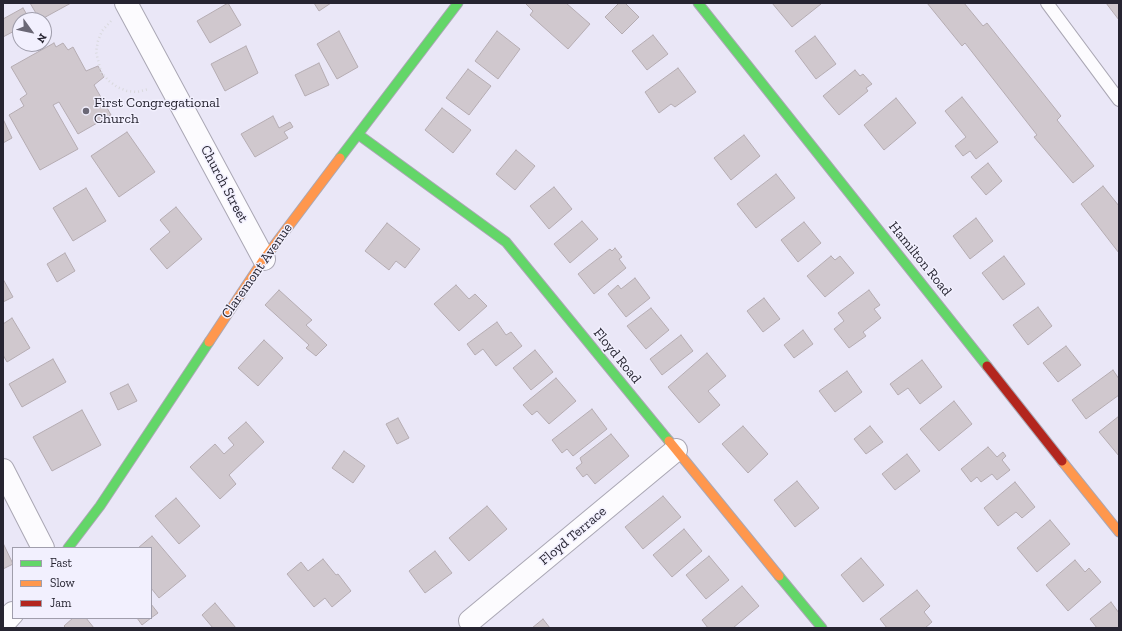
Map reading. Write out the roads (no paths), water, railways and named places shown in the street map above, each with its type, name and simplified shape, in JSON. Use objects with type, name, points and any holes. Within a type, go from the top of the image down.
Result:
[{"type":"street","name":"Church Street","points":[[126,3],[264,258]]},
{"type":"street","name":"Claremont Avenue","points":[[69,547],[100,506],[264,258],[458,3]]},
{"type":"street","name":"Hamilton Road","points":[[698,3],[1117,525]]},
{"type":"street","name":"Floyd Road","points":[[359,135],[506,242],[822,628]]},
{"type":"street","name":"Floyd Terrace","points":[[470,621],[676,450]]},
{"type":"street","points":[[3,470],[42,547]]},
{"type":"street","points":[[3,624],[12,614]]},
{"type":"lane","points":[[1047,3],[1119,100]]},
{"type":"place","name":"First Congregational Church","points":[[86,111]]}]
